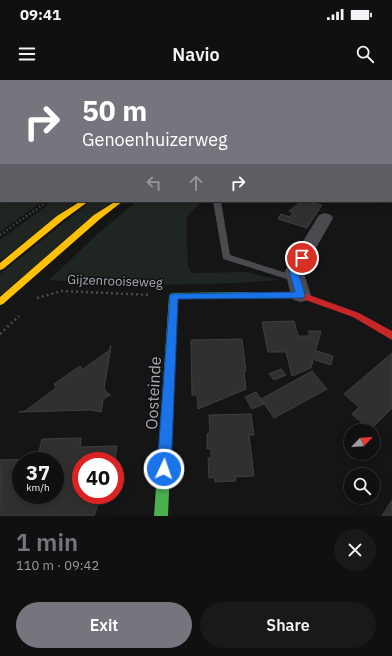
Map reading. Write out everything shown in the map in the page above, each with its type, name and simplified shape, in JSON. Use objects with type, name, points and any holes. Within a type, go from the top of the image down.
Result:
[{"type":"street","points":[[0,267],[60,218],[84,202]]},
{"type":"street","points":[[0,302],[97,217],[119,202]]},
{"type":"street","points":[[298,287],[294,271],[325,218]]},
{"type":"street","points":[[173,296],[298,287],[356,315],[392,336]]},
{"type":"street","name":"Oosteinde","points":[[162,516],[173,296]]},
{"type":"lane","points":[[217,202],[226,257],[298,287]]},
{"type":"path","points":[[0,235],[47,202]]},
{"type":"path","name":"Gijzenrooiseweg","points":[[32,304],[37,298],[62,291],[173,296]]},
{"type":"path","points":[[0,334],[21,314]]},
{"type":"shaded area","points":[[0,202],[42,202],[0,232]]},
{"type":"shaded area","points":[[52,202],[77,202],[0,261],[0,240]]},
{"type":"shaded area","points":[[90,202],[112,202],[0,296],[0,274]]},
{"type":"shaded area","points":[[136,202],[201,202],[186,218],[188,267],[192,273],[246,272],[279,280],[164,284],[49,280],[102,230]]},
{"type":"building","points":[[301,202],[322,205],[307,228],[278,219],[281,214],[290,217],[293,212],[289,211]]},
{"type":"building","points":[[294,321],[298,336],[310,336],[308,331],[321,331],[311,368],[292,376],[286,352],[268,352],[262,322]]},
{"type":"building","points":[[242,339],[246,371],[244,371],[246,389],[198,409],[197,395],[192,395],[191,340]]},
{"type":"building","points":[[111,346],[104,389],[111,396],[109,395],[102,401],[101,412],[91,410],[19,412],[25,411],[56,388],[54,384],[80,366],[83,369],[110,350]]},
{"type":"building","points":[[317,351],[333,356],[331,365],[315,360]]},
{"type":"building","points":[[392,353],[392,408],[376,424],[363,424],[352,414],[359,407],[344,394]]},
{"type":"building","points":[[281,369],[286,375],[274,380],[269,374]]},
{"type":"building","points":[[312,371],[327,389],[274,418],[261,399]]},
{"type":"building","points":[[256,392],[264,404],[252,409],[245,397]]},
{"type":"building","points":[[251,414],[254,435],[249,435],[254,476],[235,477],[236,481],[215,482],[214,477],[209,478],[208,458],[211,458],[211,449],[207,449],[207,434],[210,433],[209,415]]},
{"type":"building","points":[[81,438],[80,447],[117,446],[116,452],[72,452],[72,504],[98,504],[94,516],[0,516],[0,508],[2,504],[0,504],[0,460],[12,460],[12,504],[64,504],[64,452],[39,452],[42,439]]},
{"type":"building","points":[[392,500],[392,516],[382,516]]},
{"type":"traffic: fast","points":[[161,516],[173,296],[247,295]]},
{"type":"traffic: slow","points":[[0,267],[60,218],[84,202]]},
{"type":"traffic: slow","points":[[0,302],[97,217],[119,202]]},
{"type":"traffic: jam","points":[[247,295],[301,295],[356,315],[392,336]]},
{"type":"route","points":[[164,469],[173,296],[301,295],[294,271],[302,258]]}]
